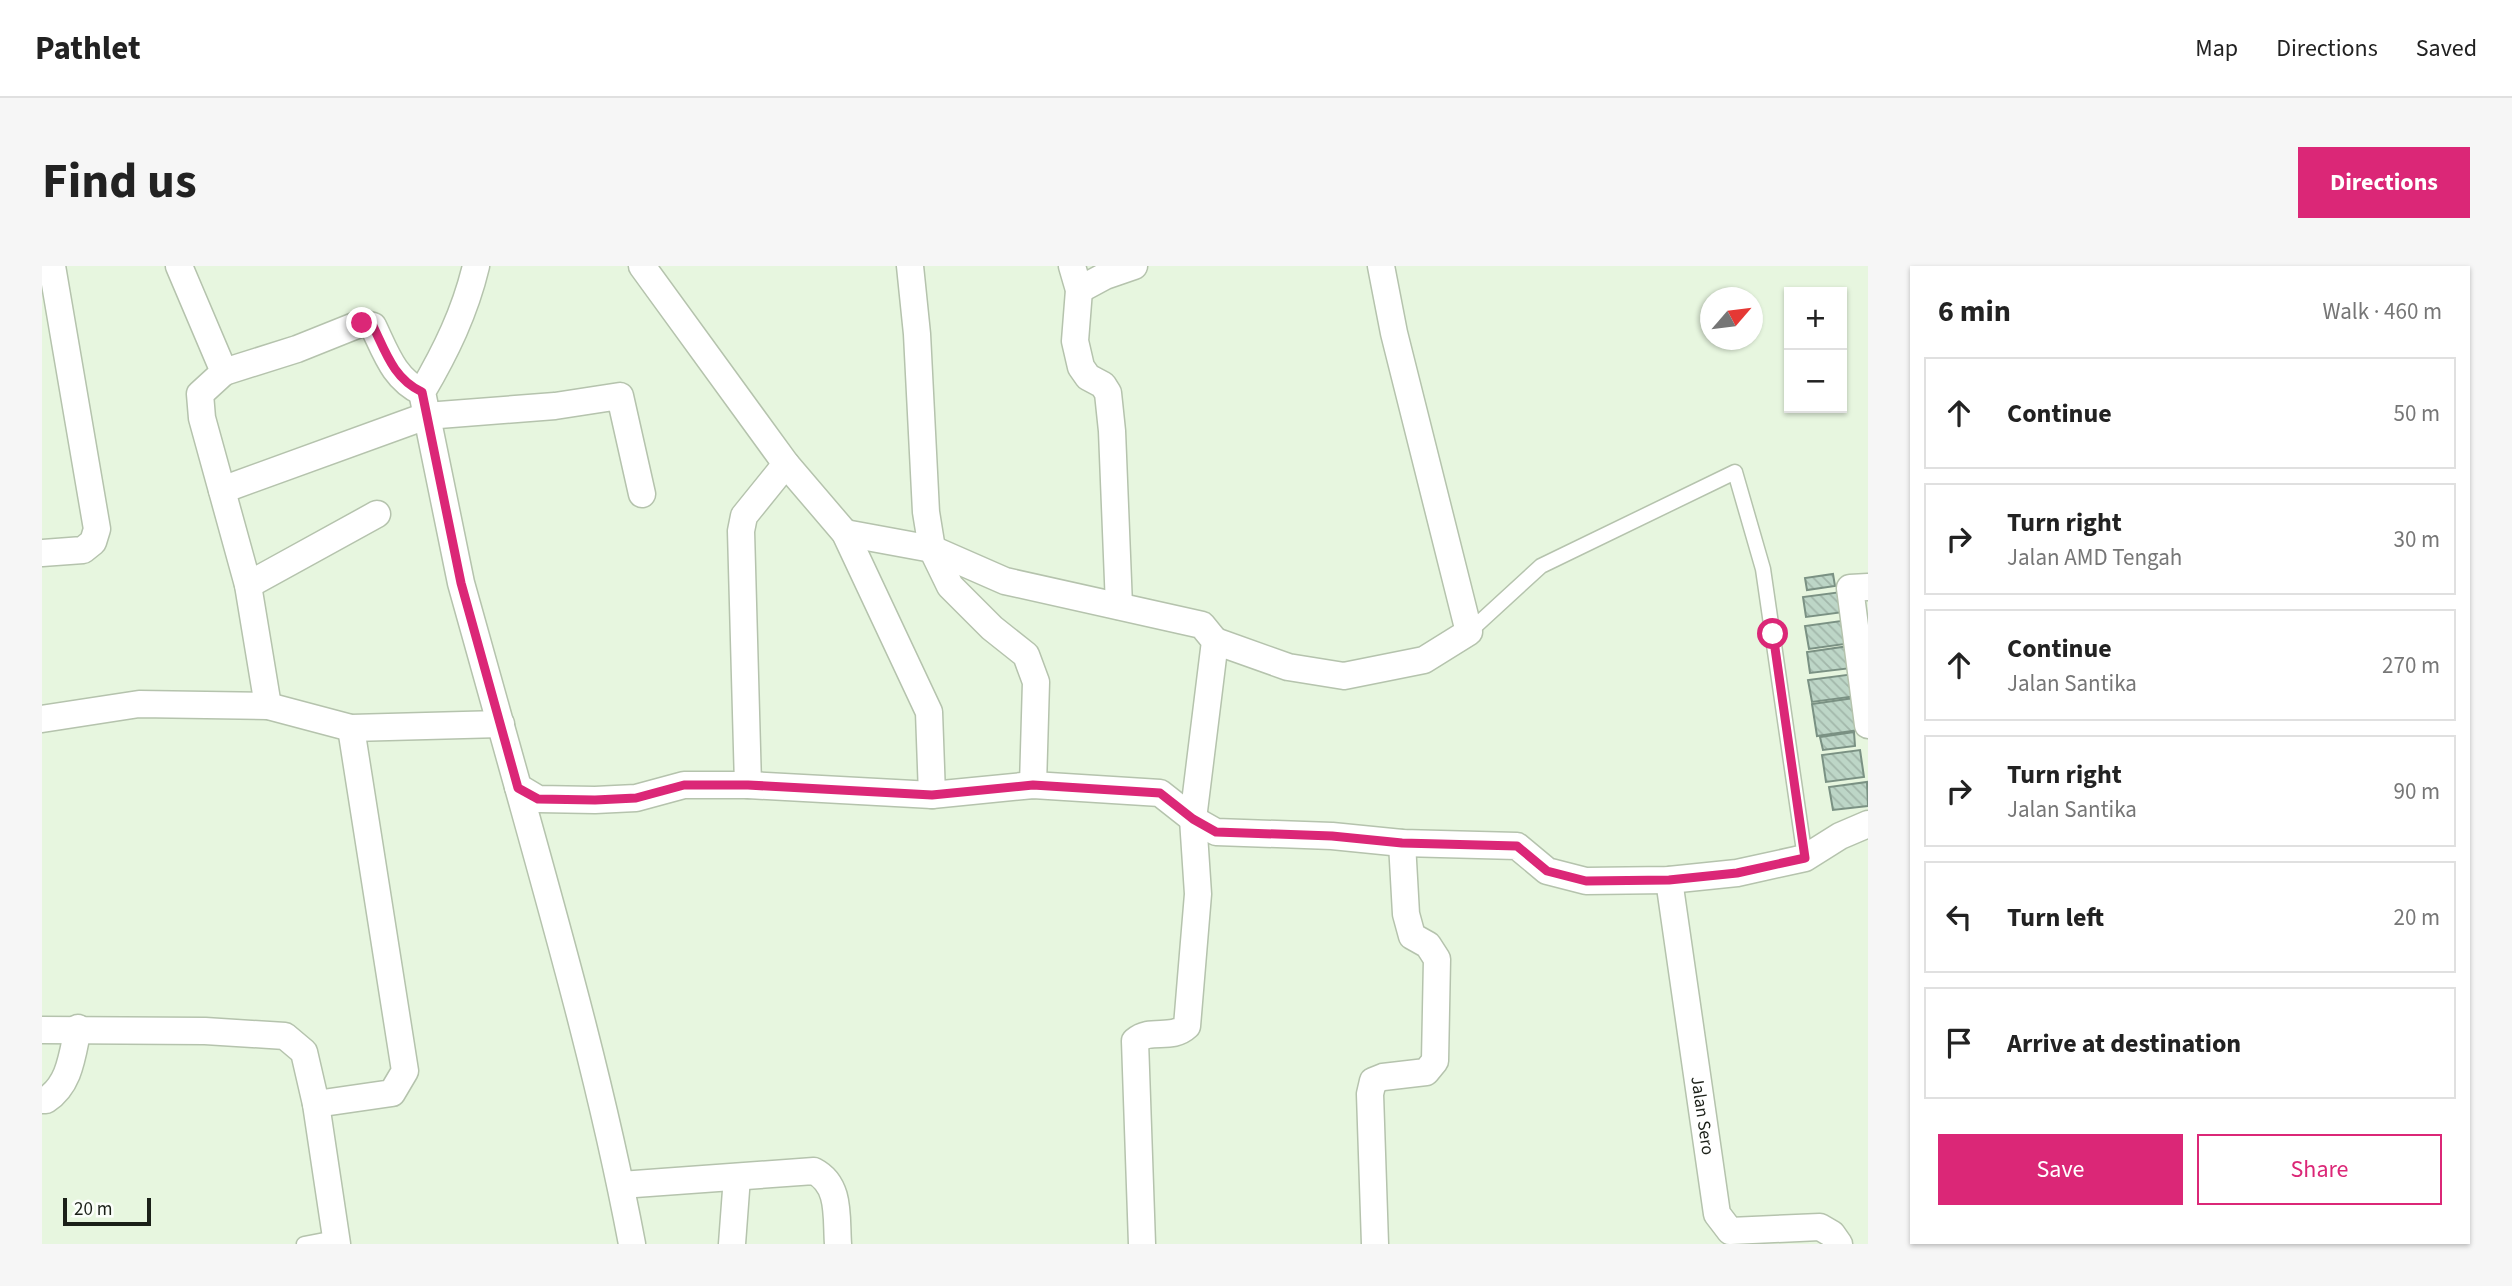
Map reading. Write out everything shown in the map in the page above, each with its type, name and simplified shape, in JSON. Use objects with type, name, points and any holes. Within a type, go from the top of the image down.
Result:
[{"type":"street","points":[[42,553],[83,550],[93,542],[97,529],[52,266]]},
{"type":"street","points":[[179,266],[224,372]]},
{"type":"street","points":[[424,404],[467,301],[476,266]]},
{"type":"street","points":[[642,266],[786,464],[845,533],[929,712],[932,795]]},
{"type":"street","points":[[910,266],[917,334],[926,512],[932,549],[950,586],[992,628],[1026,655],[1036,682],[1033,785]]},
{"type":"street","points":[[1119,606],[1108,393],[1103,385],[1088,377],[1081,367],[1075,341],[1075,278],[1105,276],[1134,266]]},
{"type":"street","points":[[845,533],[932,549],[1004,581],[1202,625],[1215,641],[1288,667],[1344,676],[1424,660],[1469,632],[1394,333],[1381,266]]},
{"type":"street","points":[[268,706],[248,585],[202,418],[200,394],[224,372],[298,349],[362,323],[373,326],[394,370],[424,404],[461,583],[561,944],[621,1185],[632,1244]]},
{"type":"street","points":[[222,490],[424,404],[555,406],[620,396],[642,494]]},
{"type":"street","points":[[748,785],[741,531],[744,516],[786,464]]},
{"type":"street","points":[[248,585],[377,514]]},
{"type":"street","points":[[1868,587],[1850,588],[1868,725]]},
{"type":"street","points":[[1142,1244],[1135,1041],[1144,1035],[1179,1034],[1187,1026],[1198,894],[1193,819],[1215,641]]},
{"type":"street","points":[[42,719],[139,704],[268,706],[351,728],[501,724]]},
{"type":"street","points":[[316,1104],[392,1093],[405,1070],[351,728]]},
{"type":"street","points":[[518,788],[538,799],[595,800],[636,798],[684,785],[748,785],[932,795],[1033,785],[1160,793],[1193,819],[1216,832],[1332,836],[1402,843],[1517,846],[1547,871],[1586,881],[1669,880],[1737,873],[1805,858],[1840,836],[1868,824]]},
{"type":"street","points":[[1374,1244],[1370,1094],[1373,1081],[1383,1077],[1426,1072],[1435,1061],[1437,959],[1428,944],[1412,936],[1406,914],[1402,843]]},
{"type":"street","name":"Jalan Sero","points":[[1669,880],[1717,1214],[1730,1231],[1820,1227],[1832,1234],[1839,1244]]},
{"type":"street","points":[[42,1100],[58,1092],[66,1080],[78,1028]]},
{"type":"street","points":[[42,1030],[78,1028],[205,1031],[285,1036],[304,1052],[316,1104],[336,1241]]},
{"type":"street","points":[[621,1185],[814,1171],[824,1176],[834,1188],[838,1244]]},
{"type":"street","points":[[732,1244],[737,1177]]},
{"type":"lane","points":[[1469,632],[1541,566],[1735,472],[1763,569],[1805,858]]},
{"type":"lane","points":[[304,1244],[336,1241]]},
{"type":"building","points":[[1833,574],[1835,586],[1807,590],[1805,578]]},
{"type":"building","points":[[1841,592],[1844,612],[1806,617],[1803,597]]},
{"type":"building","points":[[1848,620],[1852,643],[1809,649],[1805,626]]},
{"type":"building","points":[[1849,646],[1852,668],[1810,673],[1807,652]]},
{"type":"building","points":[[1854,674],[1857,696],[1812,702],[1808,680]]},
{"type":"building","points":[[1854,698],[1859,730],[1817,736],[1812,704]]},
{"type":"building","points":[[1854,732],[1855,746],[1823,750],[1820,737]]},
{"type":"building","points":[[1860,750],[1864,777],[1826,782],[1822,755]]},
{"type":"building","points":[[1867,782],[1868,806],[1833,810],[1829,787]]},
{"type":"route","points":[[362,323],[373,326],[394,370],[408,385],[422,392],[461,583],[518,788],[538,799],[636,798],[684,785],[748,785],[932,795],[1033,785],[1160,793],[1193,819],[1216,832],[1332,836],[1402,843],[1517,846],[1547,871],[1586,881],[1669,880],[1737,873],[1805,858],[1773,634]]}]
